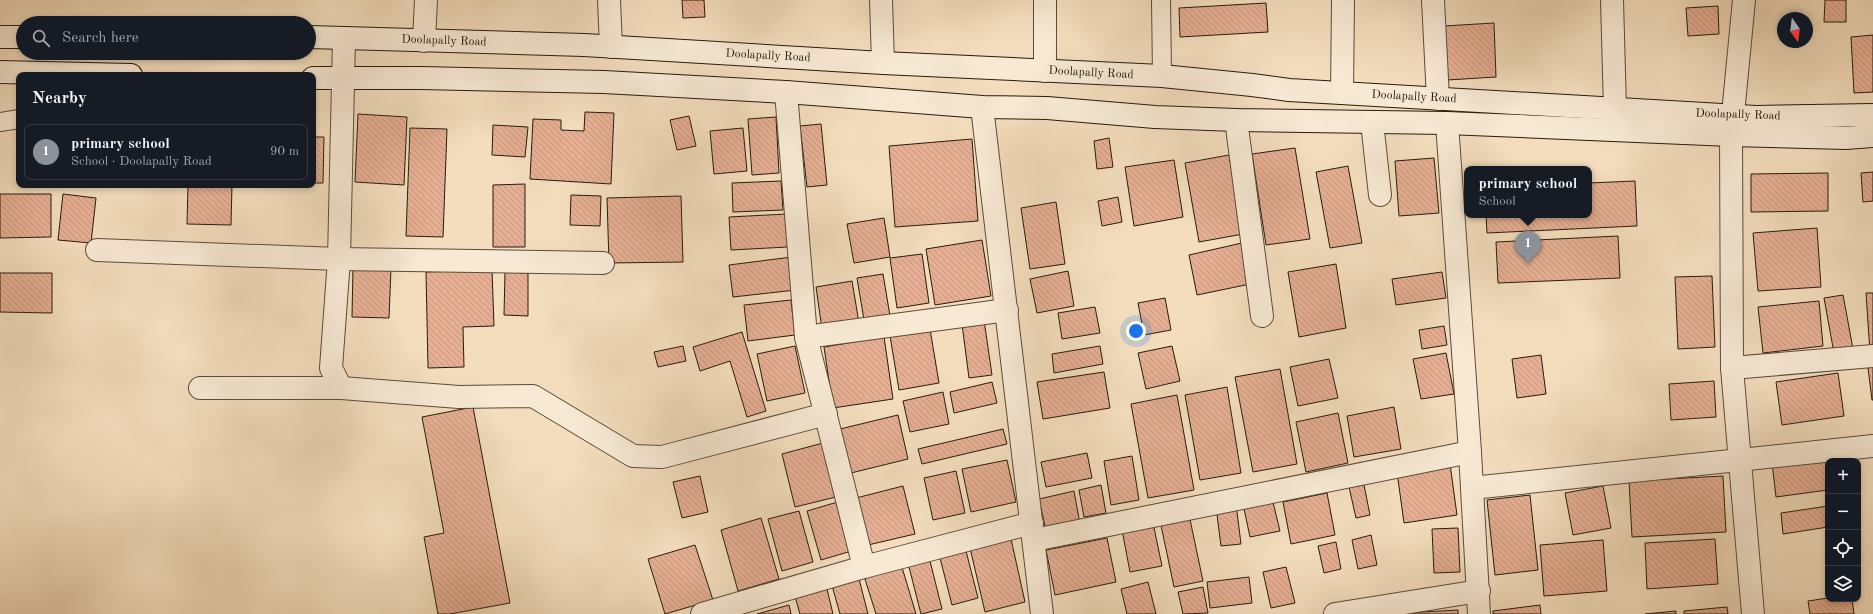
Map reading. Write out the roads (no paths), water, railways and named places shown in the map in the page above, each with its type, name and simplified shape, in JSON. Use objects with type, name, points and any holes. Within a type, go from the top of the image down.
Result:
[{"type":"street","points":[[424,41],[426,0]]},
{"type":"street","points":[[609,0],[611,47]]},
{"type":"street","points":[[881,0],[883,63]]},
{"type":"street","points":[[1045,0],[1045,70]]},
{"type":"street","points":[[1342,0],[1342,93]]},
{"type":"street","points":[[1434,0],[1438,99]]},
{"type":"street","points":[[1612,0],[1615,109]]},
{"type":"street","points":[[1744,0],[1732,126],[1732,368],[1752,614]]},
{"type":"street","points":[[0,37],[16,37]]},
{"type":"street","name":"Doolapally Road","points":[[316,37],[611,47],[883,63],[1162,76],[1289,90],[1615,109],[1732,126],[1846,138],[1873,136]]},
{"type":"street","points":[[341,388],[331,368],[339,259],[344,38]]},
{"type":"street","points":[[0,72],[16,73]]},
{"type":"street","name":"Doolapally Road","points":[[316,78],[421,78],[604,82],[786,92],[982,107],[1047,108],[1155,117],[1236,120],[1732,126],[1756,117],[1873,115]]},
{"type":"street","points":[[786,92],[806,337],[864,567]]},
{"type":"street","points":[[982,107],[1042,614]]},
{"type":"street","points":[[1236,120],[1262,316]]},
{"type":"street","points":[[1372,122],[1380,195]]},
{"type":"street","points":[[1447,123],[1470,452],[1479,591],[1479,614]]},
{"type":"street","points":[[97,250],[339,259],[603,263]]},
{"type":"street","points":[[806,337],[1007,310]]},
{"type":"street","points":[[1732,368],[1873,356]]},
{"type":"street","points":[[200,388],[341,388],[459,397],[533,396],[634,456],[662,457],[826,414]]},
{"type":"street","points":[[1472,488],[1873,446]]},
{"type":"street","points":[[702,614],[864,567],[1033,531],[1470,452]]},
{"type":"street","points":[[1335,614],[1479,591]]},
{"type":"lane","points":[[1161,0],[1162,76]]},
{"type":"lane","points":[[0,122],[16,119]]},
{"type":"place","name":"primary school","points":[[1528,264]]}]
